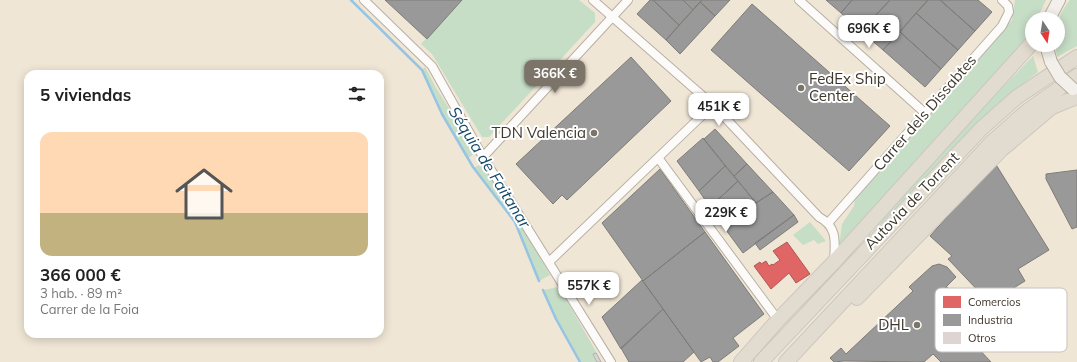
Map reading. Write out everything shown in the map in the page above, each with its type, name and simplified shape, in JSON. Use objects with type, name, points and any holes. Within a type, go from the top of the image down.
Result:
[{"type":"highway","points":[[741,362],[778,320],[833,263],[1025,51]]},
{"type":"highway","name":"Autovia de Torrent","points":[[762,362],[982,128],[1018,97],[1077,57]]},
{"type":"highway","points":[[790,362],[882,275],[1001,150],[1076,88]]},
{"type":"highway","name":"Autovia de Torrent","points":[[786,362],[992,142],[1027,111],[1076,88]]},
{"type":"main road","points":[[1053,12],[1059,0]]},
{"type":"main road","points":[[1048,52],[1051,62],[1060,77],[1076,88]]},
{"type":"street","points":[[364,0],[432,66],[483,156],[611,362]]},
{"type":"street","points":[[593,0],[712,105],[819,217],[829,222],[834,233],[833,263]]},
{"type":"street","points":[[483,156],[628,0]]},
{"type":"street","points":[[799,0],[925,113]]},
{"type":"street","name":"Carrer dels Dissabtes","points":[[829,222],[1002,26],[1009,12],[1002,0]]},
{"type":"street","points":[[549,262],[659,159],[712,105]]},
{"type":"street","points":[[659,159],[778,320]]},
{"type":"green space","points":[[462,0],[579,0],[595,13],[595,22],[489,137],[482,137],[432,54],[421,44]]},
{"type":"green space","points":[[1015,0],[1046,0],[1040,12],[1025,12],[1025,44],[839,247],[842,224],[854,206],[855,199],[1012,20]]},
{"type":"green space","points":[[1070,0],[1077,0],[1077,46],[1057,57],[1056,52],[1065,52],[1065,12],[1062,12]]},
{"type":"green space","points":[[1033,56],[1038,72],[997,104],[878,226],[876,225],[976,115]]},
{"type":"green space","points":[[425,67],[436,88],[477,152],[468,158],[442,114],[422,70]]},
{"type":"green space","points":[[482,163],[524,229],[550,275],[539,281],[515,222],[474,168]]},
{"type":"green space","points":[[810,222],[826,241],[818,244],[814,240],[803,245],[793,235]]},
{"type":"green space","points":[[559,287],[602,362],[580,362],[556,319],[543,290]]},
{"type":"building: Comercios","points":[[787,242],[810,274],[796,283],[789,273],[771,289],[754,266],[760,262],[761,264],[766,261],[769,266],[780,260],[773,251]]},
{"type":"building: Industria","points":[[385,0],[462,0],[427,39]]},
{"type":"building: Industria","points":[[650,0],[653,0],[679,25],[666,40],[637,14]]},
{"type":"building: Industria","points":[[653,0],[683,0],[693,10],[679,25]]},
{"type":"building: Industria","points":[[683,0],[702,0],[693,10]]},
{"type":"building: Industria","points":[[702,0],[730,0],[715,16],[700,2]]},
{"type":"building: Industria","points":[[826,0],[852,0],[841,13]]},
{"type":"building: Industria","points":[[852,0],[890,0],[861,31],[841,13]]},
{"type":"building: Industria","points":[[890,0],[928,0],[883,50],[861,31]]},
{"type":"building: Industria","points":[[928,0],[940,0],[975,31],[958,50],[916,13]]},
{"type":"building: Industria","points":[[940,0],[978,0],[992,12],[975,31]]},
{"type":"building: Industria","points":[[700,2],[715,16],[680,54],[666,40]]},
{"type":"building: Industria","name":"FedEx Ship Center","points":[[752,4],[890,126],[849,171],[711,50]]},
{"type":"building: Industria","points":[[916,13],[958,50],[941,69],[900,32]]},
{"type":"building: Industria","points":[[900,32],[941,69],[925,87],[883,50]]},
{"type":"building: Industria","name":"TDN Valencia","points":[[631,57],[671,101],[567,200],[562,195],[553,204],[516,164]]},
{"type":"building: Industria","points":[[715,129],[747,164],[734,176],[704,139]]},
{"type":"building: Industria","points":[[703,138],[725,166],[699,191],[677,161]]},
{"type":"building: Industria","points":[[995,163],[1049,250],[1018,269],[1025,281],[1014,288],[975,288],[948,259],[952,256],[930,236]]},
{"type":"building: Industria","points":[[747,164],[773,192],[756,203],[734,176]]},
{"type":"building: Industria","points":[[725,166],[738,181],[710,207],[699,191]]},
{"type":"building: Industria","points":[[660,169],[705,232],[643,281],[602,223]]},
{"type":"building: Industria","points":[[1077,170],[1077,227],[1072,229],[1046,179],[1046,174]]},
{"type":"building: Industria","points":[[738,181],[756,203],[726,230],[710,207]]},
{"type":"building: Industria","points":[[773,192],[794,215],[743,253],[726,230],[756,203]]},
{"type":"building: Industria","points":[[794,215],[798,222],[760,250],[755,243]]},
{"type":"building: Industria","points":[[705,232],[764,314],[733,338],[739,346],[718,362],[713,362],[710,357],[701,362],[643,281]]},
{"type":"building: Industria","name":"DHL","points":[[939,264],[947,267],[956,277],[945,288],[935,288],[935,352],[982,352],[991,362],[941,362],[933,354],[924,362],[834,362],[830,358],[841,348],[846,354],[913,291],[909,287],[932,266]]},
{"type":"building: Industria","points":[[642,280],[663,309],[621,349],[602,317]]},
{"type":"building: Industria","points":[[663,309],[694,352],[683,362],[629,362],[621,348]]},
{"type":"building: Otros","points":[[596,353],[601,362],[597,362],[593,354]]},
{"type":"waterway","name":"Séquia de Faitanar","points":[[351,0],[422,70],[442,114],[473,167],[515,222],[539,281]]},
{"type":"waterway","name":"Séquia de Faitanar","points":[[543,290],[556,319],[580,362]]},
{"type":"place","name":"FedEx Ship Center","points":[[801,88]]},
{"type":"place","name":"TDN Valencia","points":[[594,133]]},
{"type":"place","name":"DHL","points":[[917,325]]}]
